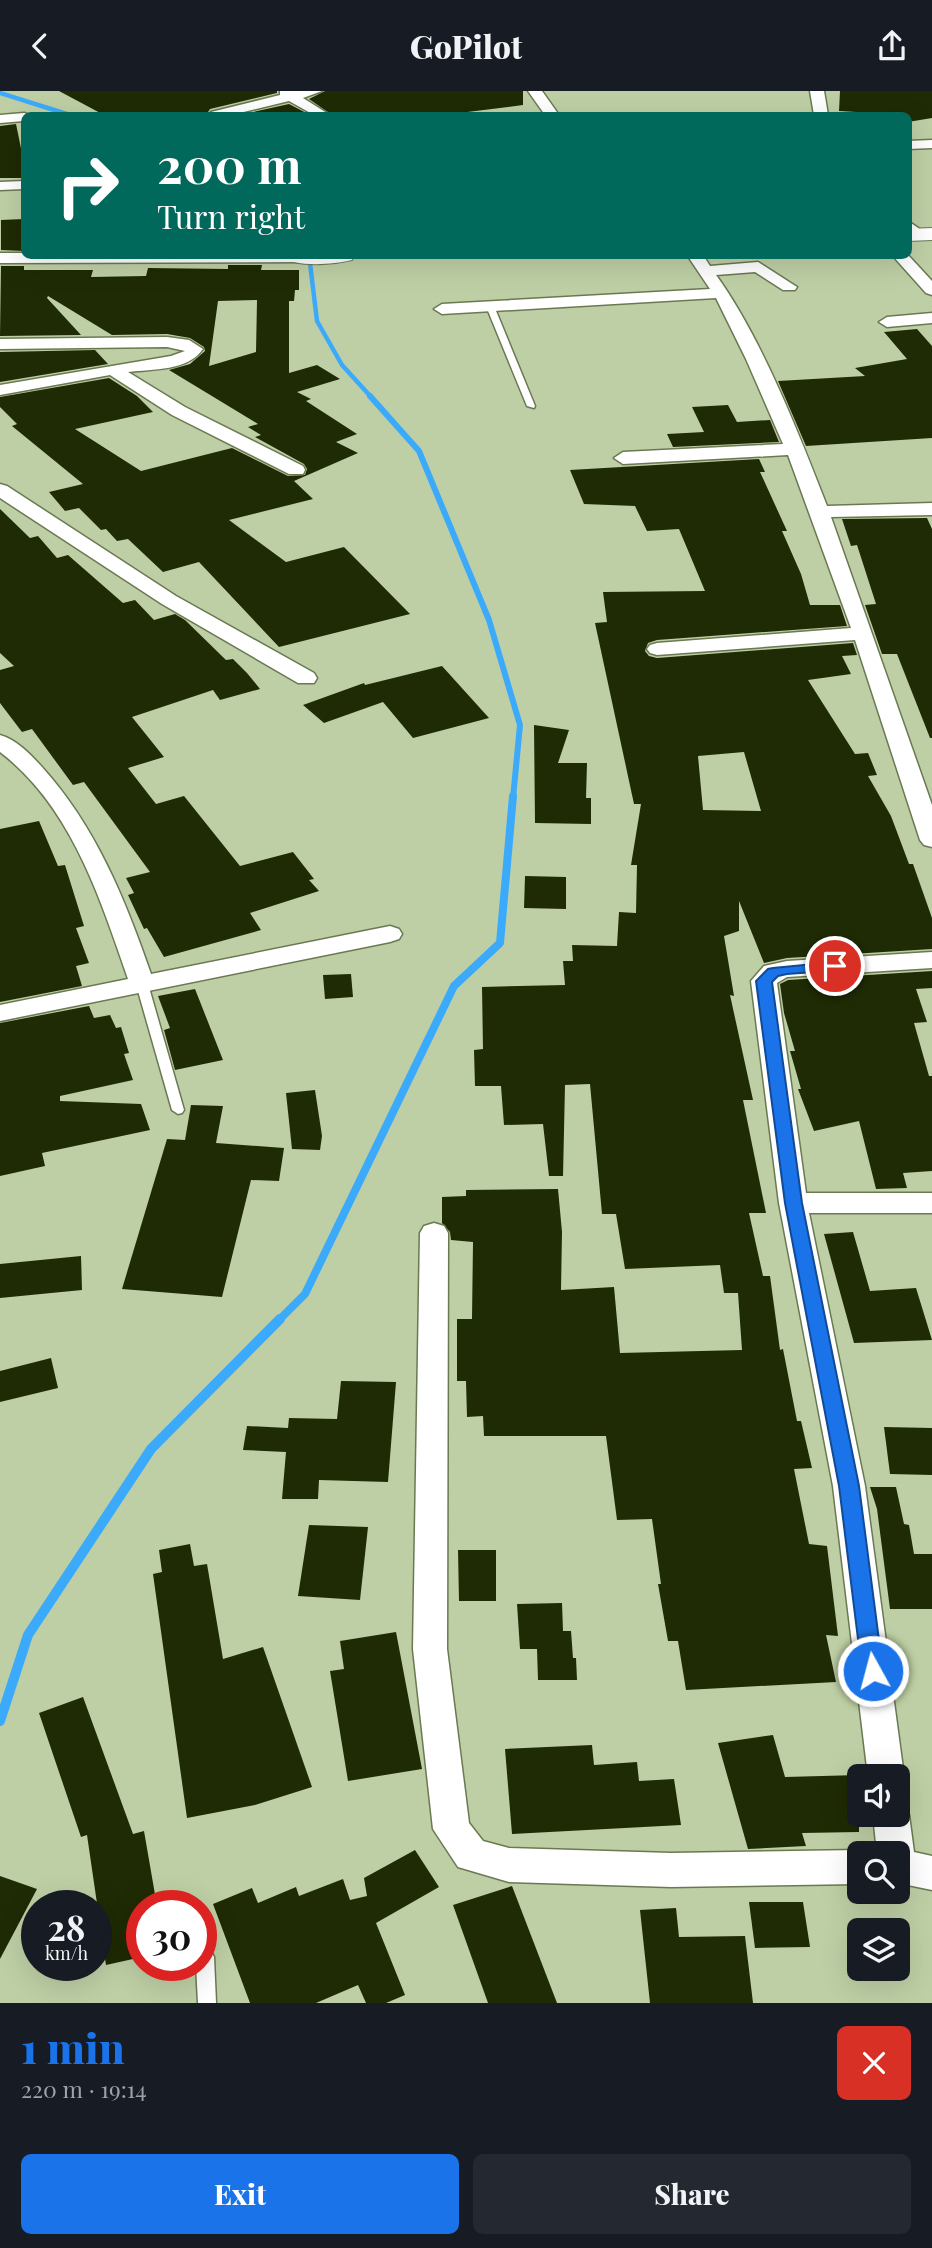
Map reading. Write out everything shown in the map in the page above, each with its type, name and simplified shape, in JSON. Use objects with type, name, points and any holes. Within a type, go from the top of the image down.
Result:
[{"type":"street","points":[[226,112],[287,94],[315,91]]},
{"type":"street","points":[[535,91],[550,112]]},
{"type":"street","points":[[817,91],[820,112]]},
{"type":"street","points":[[287,94],[318,112]]},
{"type":"street","points":[[0,119],[21,117]]},
{"type":"street","points":[[912,145],[932,144]]},
{"type":"street","points":[[0,186],[21,185]]},
{"type":"street","points":[[0,258],[21,258]]},
{"type":"street","points":[[903,259],[932,290]]},
{"type":"street","points":[[700,263],[758,267],[789,287]]},
{"type":"street","points":[[700,263],[721,293],[819,512],[863,633],[932,840]]},
{"type":"street","points":[[442,309],[721,293]]},
{"type":"street","points":[[887,322],[932,318]]},
{"type":"street","points":[[0,344],[167,342],[195,349],[190,355],[174,361],[113,369],[0,390]]},
{"type":"street","points":[[113,369],[170,407],[296,470]]},
{"type":"street","points":[[623,458],[793,449]]},
{"type":"street","points":[[0,490],[169,600],[306,678]]},
{"type":"street","points":[[819,512],[932,509]]},
{"type":"street","points":[[657,649],[863,633]]},
{"type":"street","points":[[0,742],[18,753],[78,826],[102,871],[142,984]]},
{"type":"street","points":[[0,1013],[390,935]]},
{"type":"street","points":[[884,1764],[849,1486],[793,1203],[764,981],[773,972],[787,969],[932,960]]},
{"type":"street","points":[[793,1203],[932,1203]]},
{"type":"street","points":[[434,1233],[430,1649],[451,1829],[471,1855],[509,1865],[671,1870],[847,1867]]},
{"type":"street","points":[[910,1868],[932,1873]]},
{"type":"lane","points":[[490,306],[531,406]]},
{"type":"lane","points":[[142,984],[177,1110]]},
{"type":"lane","points":[[206,1981],[207,2003]]},
{"type":"building","points":[[59,91],[277,91],[210,109],[208,112],[98,112]]},
{"type":"building","points":[[325,91],[523,91],[523,105],[467,112],[328,112],[309,99]]},
{"type":"building","points":[[840,91],[932,91],[932,118],[912,121],[912,112],[839,111]]},
{"type":"building","points":[[289,104],[304,112],[253,112]]},
{"type":"building","points":[[16,124],[21,148],[21,178],[0,178],[0,126]]},
{"type":"building","points":[[21,219],[21,251],[1,250],[1,220]]},
{"type":"building","points":[[228,265],[262,265],[261,270],[299,270],[299,290],[295,290],[294,301],[289,301],[289,373],[317,365],[340,379],[297,392],[311,399],[306,401],[357,434],[336,442],[358,453],[294,481],[313,499],[229,520],[286,562],[344,547],[410,614],[279,647],[199,562],[163,572],[128,539],[117,541],[106,529],[101,530],[79,508],[65,511],[49,492],[83,484],[12,426],[17,424],[0,407],[0,397],[109,378],[137,396],[153,412],[75,429],[141,471],[232,448],[288,476],[305,475],[307,469],[304,464],[255,437],[261,435],[248,427],[258,424],[169,370],[190,364],[205,351],[204,347],[190,338],[167,334],[112,335],[48,296],[81,335],[0,336],[1,266],[24,266],[24,270],[93,270],[91,277],[146,276],[148,268],[228,269]],"holes":[[[257,300],[256,352],[209,366],[218,301]]]},
{"type":"building","points":[[917,329],[932,346],[932,438],[806,446],[778,381],[865,376],[855,368],[907,359],[884,332]]},
{"type":"building","points":[[95,350],[108,364],[0,382],[0,352]]},
{"type":"building","points":[[728,405],[737,422],[770,420],[779,442],[673,447],[667,434],[704,432],[692,407]]},
{"type":"building","points":[[759,459],[765,472],[760,472],[787,531],[782,531],[801,574],[810,605],[840,605],[847,626],[657,640],[648,643],[645,651],[649,656],[657,658],[853,643],[857,655],[842,656],[851,674],[808,680],[855,754],[868,753],[877,775],[868,776],[891,816],[909,864],[913,864],[932,918],[932,949],[787,958],[764,963],[739,901],[739,931],[724,936],[734,996],[730,995],[753,1100],[743,1100],[766,1213],[749,1213],[763,1276],[770,1276],[780,1350],[783,1349],[797,1421],[801,1421],[812,1468],[794,1469],[809,1544],[827,1546],[838,1636],[826,1635],[836,1682],[686,1690],[678,1641],[668,1641],[658,1584],[661,1584],[652,1519],[617,1520],[606,1436],[484,1436],[483,1416],[467,1417],[466,1381],[457,1381],[457,1319],[472,1319],[473,1242],[451,1240],[450,1232],[442,1223],[442,1197],[466,1196],[466,1190],[558,1189],[562,1232],[561,1290],[614,1287],[620,1353],[742,1350],[738,1293],[724,1293],[720,1265],[625,1269],[616,1214],[602,1214],[590,1084],[565,1085],[563,1176],[549,1176],[543,1124],[504,1125],[501,1086],[475,1086],[474,1050],[483,1049],[482,987],[565,985],[563,961],[573,961],[572,945],[617,946],[619,912],[636,913],[637,865],[631,865],[641,804],[634,804],[595,623],[607,622],[603,592],[705,591],[679,529],[647,531],[635,506],[584,504],[570,470]],"holes":[[[744,752],[761,811],[703,810],[698,756]]]},
{"type":"building","points":[[0,509],[30,538],[38,536],[57,558],[68,555],[123,603],[135,600],[154,620],[175,614],[185,620],[226,660],[233,659],[247,673],[260,689],[220,700],[213,690],[132,717],[164,757],[128,768],[156,804],[184,796],[240,866],[293,852],[314,879],[309,880],[319,891],[250,913],[261,930],[164,957],[147,928],[144,929],[128,895],[134,893],[126,878],[150,872],[84,782],[73,785],[32,729],[22,732],[0,703],[0,670],[14,666],[0,653]]},
{"type":"building","points":[[927,518],[932,529],[932,738],[897,654],[882,654],[865,605],[876,604],[857,545],[851,546],[842,519]]},
{"type":"building","points":[[442,666],[489,718],[413,738],[383,702],[324,723],[303,705],[364,683],[365,685]]},
{"type":"building","points":[[534,725],[569,730],[558,763],[587,763],[586,798],[591,798],[591,824],[535,823]]},
{"type":"building","points":[[39,821],[58,866],[65,865],[84,926],[76,928],[89,963],[76,966],[82,986],[0,1002],[0,829]]},
{"type":"building","points":[[525,876],[566,877],[566,909],[524,908]]},
{"type":"building","points":[[932,971],[932,988],[916,989],[927,1022],[914,1023],[929,1076],[932,1076],[932,1171],[903,1173],[907,1188],[876,1189],[859,1121],[814,1131],[798,1089],[801,1089],[790,1051],[795,1051],[784,1013],[780,984],[788,980]]},
{"type":"building","points":[[351,974],[353,997],[325,999],[323,975]]},
{"type":"building","points":[[195,989],[223,1060],[175,1070],[164,1030],[170,1028],[158,996]]},
{"type":"building","points":[[89,1006],[94,1018],[110,1015],[116,1028],[121,1027],[129,1053],[124,1054],[133,1080],[60,1096],[60,1101],[141,1104],[150,1130],[42,1153],[45,1166],[0,1176],[0,1023]]},
{"type":"building","points":[[315,1090],[322,1136],[320,1150],[292,1149],[286,1093]]},
{"type":"building","points":[[191,1105],[223,1106],[216,1143],[284,1148],[279,1181],[251,1180],[222,1297],[122,1289],[167,1139],[185,1140]]},
{"type":"building","points":[[853,1232],[870,1291],[916,1288],[932,1340],[854,1343],[824,1234]]},
{"type":"building","points":[[81,1256],[82,1290],[0,1298],[0,1264]]},
{"type":"building","points":[[51,1358],[58,1388],[0,1402],[0,1371]]},
{"type":"building","points":[[341,1381],[396,1382],[388,1482],[319,1480],[318,1499],[282,1499],[286,1452],[243,1450],[247,1426],[288,1428],[289,1418],[337,1419]]},
{"type":"building","points":[[884,1427],[932,1428],[932,1475],[890,1474]]},
{"type":"building","points":[[870,1487],[896,1487],[904,1524],[909,1525],[914,1554],[932,1554],[932,1609],[890,1609],[877,1509]]},
{"type":"building","points":[[309,1525],[368,1527],[360,1600],[298,1596]]},
{"type":"building","points":[[190,1544],[194,1566],[207,1564],[223,1659],[263,1647],[312,1787],[255,1805],[187,1818],[153,1574],[162,1572],[159,1550]]},
{"type":"building","points":[[458,1550],[496,1550],[496,1601],[459,1601]]},
{"type":"building","points":[[562,1603],[563,1631],[571,1631],[577,1680],[538,1680],[537,1649],[520,1649],[517,1604]]},
{"type":"building","points":[[396,1632],[422,1769],[348,1781],[330,1671],[344,1669],[340,1641]]},
{"type":"building","points":[[83,1697],[133,1834],[144,1831],[154,1890],[126,1890],[126,1961],[112,1964],[112,1890],[95,1890],[87,1835],[81,1837],[39,1713]]},
{"type":"building","points":[[773,1735],[785,1777],[847,1775],[847,1827],[859,1827],[859,1832],[802,1833],[806,1846],[748,1849],[718,1743]]},
{"type":"building","points":[[592,1745],[594,1765],[637,1762],[639,1781],[674,1779],[681,1825],[512,1834],[505,1749]]},
{"type":"building","points":[[415,1850],[439,1887],[376,1923],[405,1995],[386,2003],[366,2003],[358,1985],[316,2003],[250,2003],[217,1915],[217,1902],[252,1888],[258,1903],[296,1887],[299,1896],[343,1879],[350,1900],[367,1896],[364,1878]]},
{"type":"building","points":[[0,1876],[37,1889],[21,1890],[21,1919],[0,1959]]},
{"type":"building","points":[[512,1886],[557,2003],[488,2003],[453,1905]]},
{"type":"building","points":[[749,1902],[803,1902],[810,1947],[755,1948]]},
{"type":"building","points":[[676,1908],[679,1937],[745,1936],[753,2003],[650,2003],[640,1910]]},
{"type":"waterway","points":[[0,93],[60,112]]},
{"type":"waterway","points":[[309,259],[317,321],[342,365],[372,398]]},
{"type":"waterway","points":[[370,396],[419,451],[489,620],[520,725],[513,798]]},
{"type":"waterway","points":[[280,1319],[305,1294],[454,986],[500,943],[513,796]]},
{"type":"waterway","points":[[0,1721],[28,1635],[151,1449],[280,1319]]},
{"type":"route","points":[[835,966],[787,969],[773,972],[764,981],[793,1203],[849,1486],[873,1671]]}]
